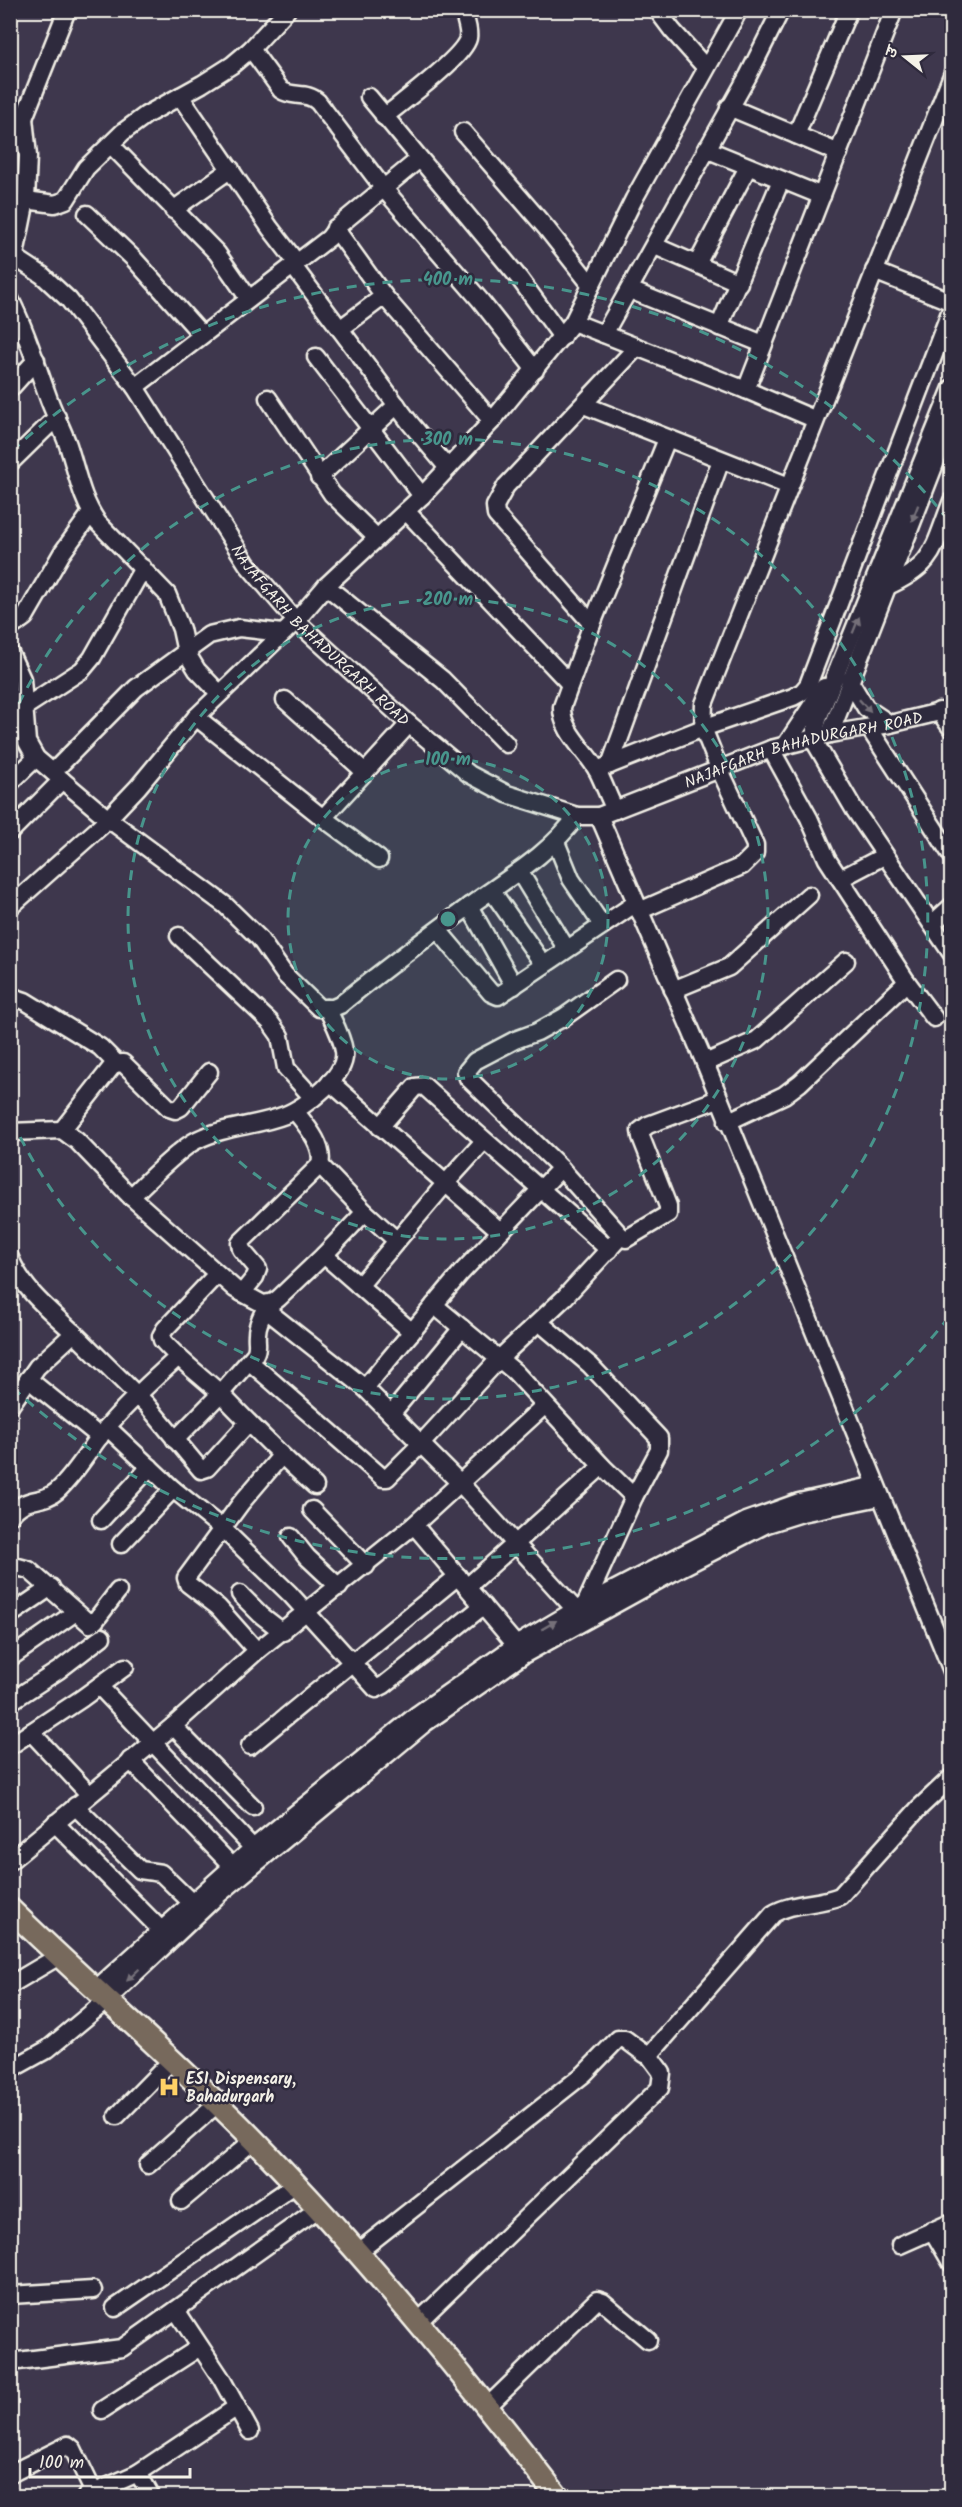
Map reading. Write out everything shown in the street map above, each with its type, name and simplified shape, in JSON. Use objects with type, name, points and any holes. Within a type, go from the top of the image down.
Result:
[{"type":"main road","points":[[11,1910],[218,2104],[296,2184],[418,2322],[488,2406],[557,2496]]},
{"type":"street","points":[[10,136],[24,118],[68,10]]},
{"type":"street","points":[[26,200],[55,204],[66,200],[86,168],[111,145],[146,115],[214,77],[251,49],[287,10]]},
{"type":"street","points":[[384,117],[421,88],[465,45],[468,35],[464,10]]},
{"type":"street","points":[[657,10],[706,68]]},
{"type":"street","points":[[10,907],[107,819],[138,787],[219,693],[296,621],[326,586],[422,496],[492,421],[562,337],[573,322],[634,199],[739,10]]},
{"type":"street","points":[[604,334],[655,246],[781,10]]},
{"type":"street","points":[[796,135],[849,10]]},
{"type":"street","points":[[746,390],[894,10]]},
{"type":"street","points":[[251,49],[281,90],[287,94],[313,98],[318,102],[384,189],[480,300],[535,370]]},
{"type":"street","points":[[438,930],[493,994],[502,994],[602,925],[637,907],[742,866],[755,853],[755,844],[719,768],[704,728],[704,704],[951,75]]},
{"type":"street","points":[[180,96],[340,329],[448,468]]},
{"type":"street","points":[[369,97],[418,160],[519,278],[562,337]]},
{"type":"street","points":[[729,107],[839,153]]},
{"type":"street","points":[[13,255],[26,200],[28,156],[24,118]]},
{"type":"street","points":[[462,132],[547,230],[591,285]]},
{"type":"street","points":[[111,145],[218,253],[249,299]]},
{"type":"street","points":[[706,149],[822,196]]},
{"type":"street","points":[[135,387],[331,237],[335,228],[418,160]]},
{"type":"street","points":[[697,264],[748,167]]},
{"type":"street","points":[[173,210],[231,169]]},
{"type":"street","points":[[719,327],[781,180]]},
{"type":"street","points":[[87,214],[134,258],[202,335]]},
{"type":"street","points":[[335,228],[384,296],[492,421]]},
{"type":"street","points":[[655,246],[739,283]]},
{"type":"street","name":"NAJAFGARH BAHADURGARH ROAD","points":[[13,255],[42,275],[69,300],[135,387],[248,564],[296,621],[409,724],[469,774],[484,783],[507,794],[577,816],[607,813],[719,768],[778,748],[830,734],[869,728],[945,710]]},
{"type":"street","points":[[874,271],[951,302]]},
{"type":"street","points":[[630,290],[763,344]]},
{"type":"street","points":[[340,329],[384,296]]},
{"type":"street","points":[[10,299],[18,325],[36,360],[90,513],[167,594],[181,629],[186,652],[197,670],[219,693]]},
{"type":"street","points":[[603,768],[704,728],[793,697],[808,685],[951,307]]},
{"type":"street","points":[[573,322],[814,419]]},
{"type":"street","points":[[592,624],[496,515],[495,506],[506,486],[637,347]]},
{"type":"street","points":[[316,357],[422,496]]},
{"type":"street","points":[[10,389],[36,360]]},
{"type":"street","points":[[951,388],[840,664],[813,739],[884,856],[951,954]]},
{"type":"street","points":[[268,398],[332,494],[377,538]]},
{"type":"street","points":[[319,477],[397,405]]},
{"type":"street","points":[[584,405],[789,486]]},
{"type":"street","points":[[12,461],[57,417]]},
{"type":"street","points":[[830,734],[951,420]]},
{"type":"street","points":[[603,768],[566,726],[561,716],[562,707],[592,624],[667,439]]},
{"type":"street","points":[[722,460],[603,768],[607,813],[637,907],[705,1064],[951,1671]]},
{"type":"street","points":[[886,587],[916,572],[926,562],[951,501]]},
{"type":"street","points":[[406,511],[570,684]]},
{"type":"street","points":[[10,628],[25,617],[57,562],[90,513]]},
{"type":"street","points":[[25,707],[82,670],[92,658],[143,568]]},
{"type":"street","points":[[326,586],[443,680],[507,744]]},
{"type":"street","points":[[10,832],[136,688],[209,635],[239,628],[282,633]]},
{"type":"street","points":[[10,653],[22,679],[27,742],[36,758],[107,819],[225,905],[259,938],[285,975],[315,1005],[327,1008],[339,1005],[391,963],[519,871],[555,842],[577,816]]},
{"type":"street","points":[[840,664],[778,748],[827,859],[907,982],[934,1018]]},
{"type":"street","points":[[849,680],[866,708],[890,723]]},
{"type":"street","points":[[285,700],[365,772]]},
{"type":"street","points":[[945,710],[951,729]]},
{"type":"street","points":[[196,717],[323,818],[380,859]]},
{"type":"street","points":[[323,818],[409,724]]},
{"type":"street","points":[[869,728],[951,856]]},
{"type":"street","points":[[10,783],[36,758]]},
{"type":"street","points":[[555,842],[571,879],[602,925]]},
{"type":"street","points":[[840,879],[884,856]]},
{"type":"street","points":[[519,871],[566,948]]},
{"type":"street","points":[[492,891],[543,964]]},
{"type":"street","points":[[674,990],[729,967],[809,895]]},
{"type":"street","points":[[469,906],[514,986]]},
{"type":"street","points":[[932,924],[951,906]]},
{"type":"street","points":[[179,936],[270,1022],[280,1036],[286,1068],[313,1098]]},
{"type":"street","points":[[705,1064],[757,1040],[846,961]]},
{"type":"street","points":[[616,980],[546,1027],[475,1061],[466,1072],[468,1078],[561,1168],[621,1236],[630,1238],[668,1214],[668,1206],[640,1137],[640,1131],[648,1125],[718,1099]]},
{"type":"street","points":[[727,1122],[784,1095],[800,1083],[907,982]]},
{"type":"street","points":[[10,1003],[16,998],[25,1001],[100,1047],[116,1063],[123,1063],[168,1108],[175,1110],[181,1107],[209,1072]]},
{"type":"street","points":[[131,1197],[193,1142],[295,1111],[330,1083],[340,1070],[345,1052],[327,1008]]},
{"type":"street","points":[[62,1130],[116,1063]]},
{"type":"street","points":[[330,1083],[500,1230]]},
{"type":"street","points":[[380,1127],[415,1087],[420,1085],[541,1188],[609,1250]]},
{"type":"street","points":[[295,1111],[315,1141],[320,1155],[320,1165],[365,1212],[396,1240]]},
{"type":"street","points":[[10,1132],[62,1130],[76,1141],[131,1197],[217,1274],[242,1293],[267,1307],[365,1388],[461,1484],[582,1612]]},
{"type":"street","points":[[359,1286],[396,1240],[484,1141]]},
{"type":"street","points":[[242,1293],[255,1277],[258,1269],[241,1249],[240,1243],[320,1165]]},
{"type":"street","points":[[365,1388],[500,1230],[561,1168]]},
{"type":"street","points":[[175,1440],[250,1362],[258,1349],[256,1332],[267,1307],[324,1256],[365,1212]]},
{"type":"street","points":[[250,1362],[383,1478],[390,1477],[500,1358],[539,1323],[621,1236]]},
{"type":"street","points":[[324,1256],[412,1332]]},
{"type":"street","points":[[10,1258],[16,1285],[31,1294],[147,1405],[198,1468],[204,1470],[248,1423]]},
{"type":"street","points":[[217,1274],[162,1333],[162,1340],[177,1358],[220,1394],[281,1456],[315,1486]]},
{"type":"street","points":[[434,1305],[500,1358],[634,1497]]},
{"type":"street","points":[[101,1995],[188,1923],[261,1857],[425,1723],[582,1612],[634,1497],[659,1450],[659,1438],[590,1365],[539,1323]]},
{"type":"street","points":[[391,1414],[462,1328]]},
{"type":"street","points":[[10,1406],[37,1367],[74,1334]]},
{"type":"street","points":[[10,1516],[29,1500],[46,1497],[59,1489],[136,1396],[177,1358]]},
{"type":"street","points":[[28,1379],[150,1467],[172,1489],[224,1530],[306,1612],[374,1687],[380,1688],[483,1606]]},
{"type":"street","points":[[10,1861],[129,1760],[173,1726],[257,1651],[366,1566],[461,1484],[545,1405]]},
{"type":"street","points":[[257,1651],[225,1613],[186,1581],[187,1575],[224,1530],[241,1503],[281,1456]]},
{"type":"street","points":[[250,1746],[354,1663],[517,1543],[602,1466]]},
{"type":"street","points":[[101,1520],[150,1467]]},
{"type":"street","points":[[121,1544],[172,1489]]},
{"type":"street","points":[[10,2070],[48,2049],[162,1931],[253,1848],[418,1714],[516,1645],[582,1612],[678,1569],[767,1524],[878,1491]]},
{"type":"street","points":[[312,1510],[366,1566]]},
{"type":"street","points":[[414,1525],[516,1645]]},
{"type":"street","points":[[291,1537],[307,1557],[339,1587]]},
{"type":"street","points":[[10,1572],[23,1567],[51,1587],[88,1623],[92,1623],[118,1591]]},
{"type":"street","points":[[10,1615],[51,1587]]},
{"type":"street","points":[[240,1594],[261,1615],[283,1632]]},
{"type":"street","points":[[10,1658],[76,1612]]},
{"type":"street","points":[[10,1702],[59,1670],[102,1637]]},
{"type":"street","points":[[10,1746],[124,1667]]},
{"type":"street","points":[[99,1686],[253,1848]]},
{"type":"street","points":[[173,1726],[253,1808]]},
{"type":"street","points":[[31,1732],[90,1794]]},
{"type":"street","points":[[129,1760],[232,1866]]},
{"type":"street","points":[[648,2054],[773,1914],[782,1908],[830,1900],[840,1896],[919,1808],[951,1777]]},
{"type":"street","points":[[75,1806],[140,1870],[161,1873],[192,1903]]},
{"type":"street","points":[[55,1822],[162,1931]]},
{"type":"street","points":[[10,1985],[59,1956]]},
{"type":"street","points":[[358,2252],[584,2074],[618,2039],[625,2038],[640,2052],[648,2054],[662,2073],[660,2088],[418,2322]]},
{"type":"street","points":[[117,2116],[172,2060]]},
{"type":"street","points":[[148,2166],[218,2104]]},
{"type":"street","points":[[181,2200],[254,2140]]},
{"type":"street","points":[[116,2308],[296,2184]]},
{"type":"street","points":[[10,2362],[122,2348],[318,2209]]},
{"type":"street","points":[[900,2245],[951,2222]]},
{"type":"street","points":[[932,2230],[951,2264]]},
{"type":"street","points":[[10,2295],[93,2290]]},
{"type":"street","points":[[488,2406],[594,2302],[603,2302],[648,2340]]},
{"type":"street","points":[[176,2310],[250,2431]]},
{"type":"street","points":[[102,2410],[200,2347]]},
{"type":"street","points":[[10,2474],[68,2445],[73,2450],[90,2495],[138,2473],[237,2407]]},
{"type":"street","points":[[138,2473],[151,2496]]},
{"type":"place","name":"ESI Dispensary, Bahadurgarh","points":[[169,2087]]}]
